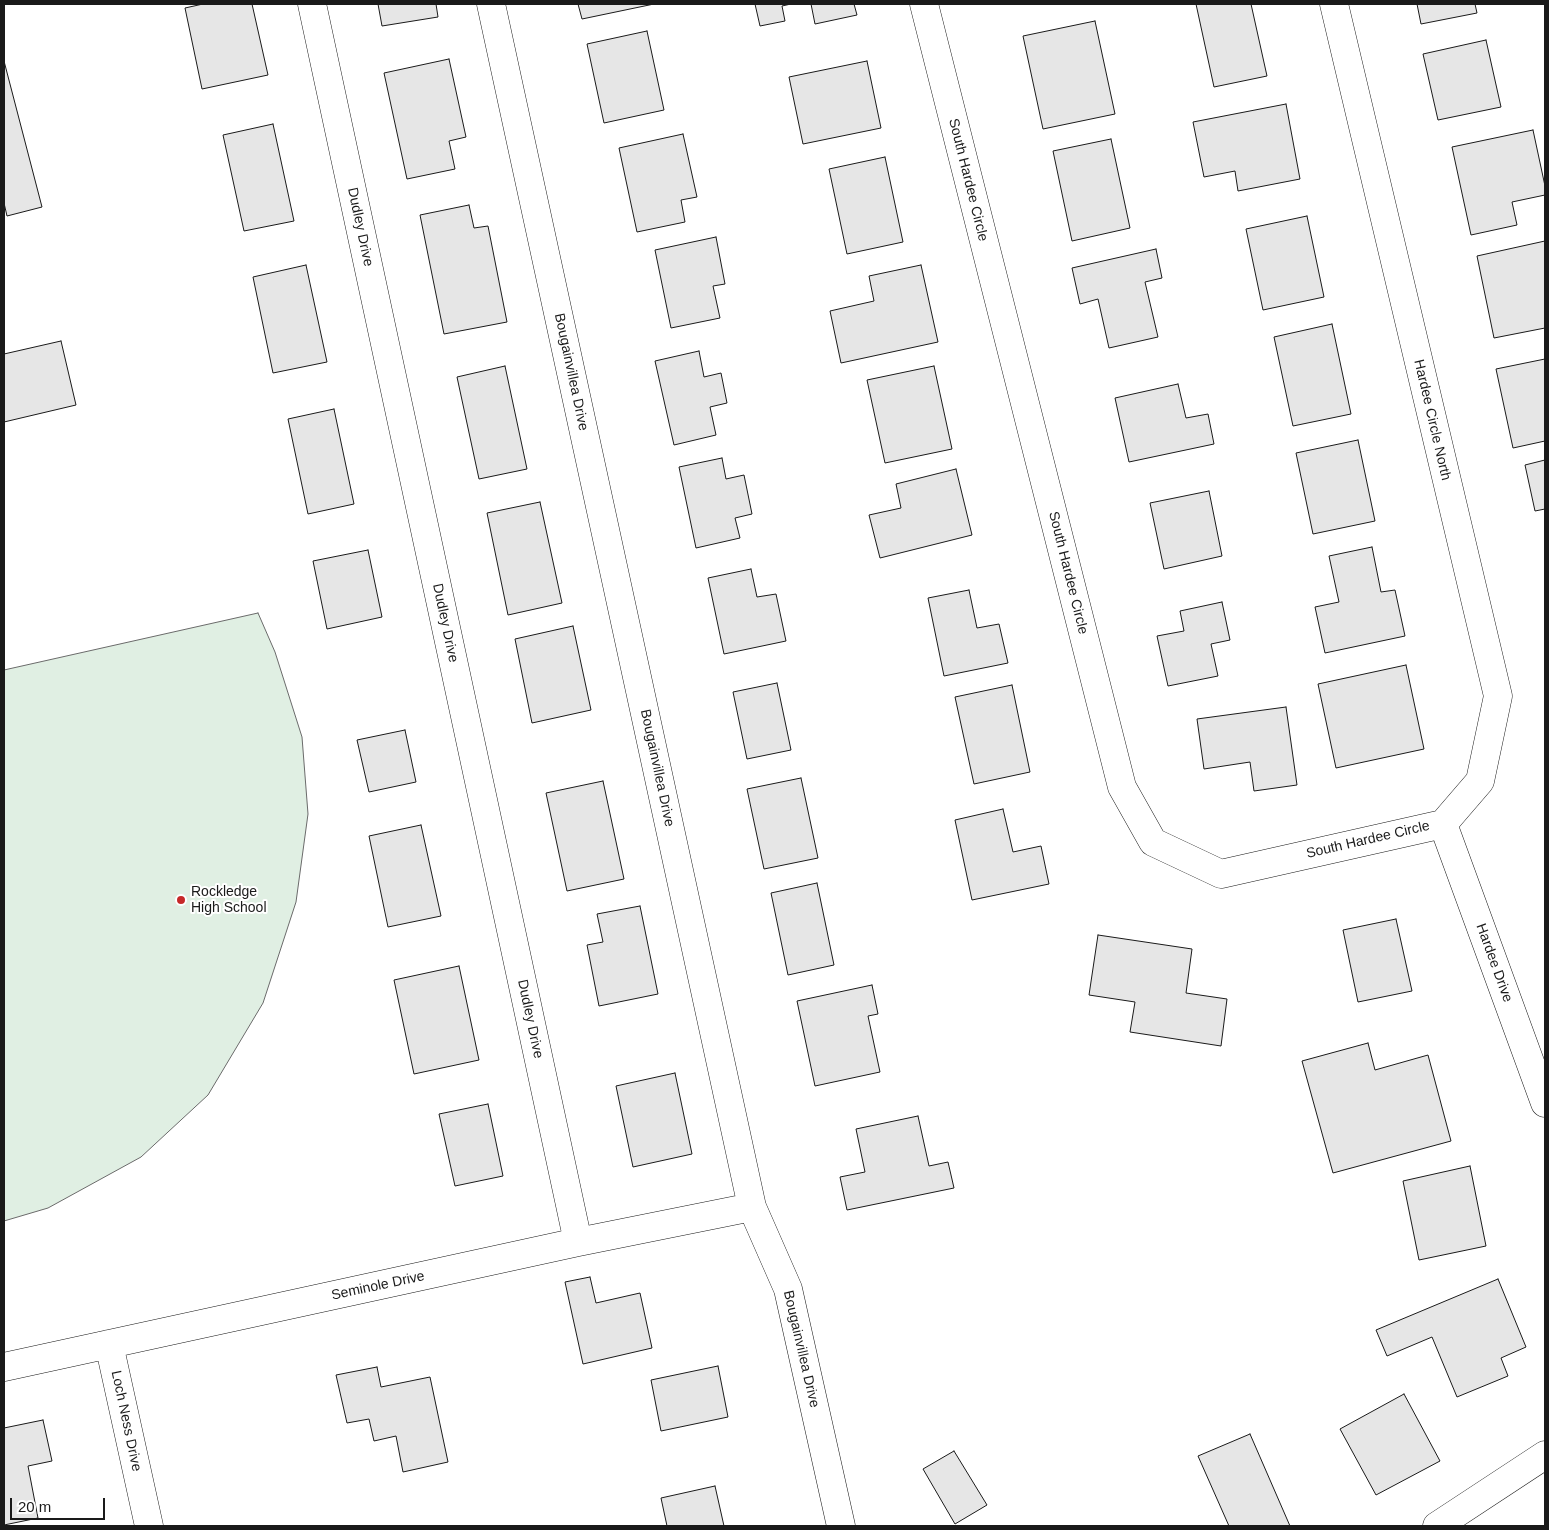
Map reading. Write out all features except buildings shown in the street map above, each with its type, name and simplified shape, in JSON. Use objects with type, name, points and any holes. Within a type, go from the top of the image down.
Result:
[{"type":"street","name":"Dudley Drive","points":[[312,4],[578,1242]]},
{"type":"street","name":"Bougainvillea Drive","points":[[491,4],[752,1207],[788,1289],[841,1526]]},
{"type":"street","name":"South Hardee Circle","points":[[924,4],[1122,786],[1153,842],[1220,874],[1443,824]]},
{"type":"street","name":"Hardee Circle North","points":[[1334,4],[1498,696],[1480,781],[1443,824]]},
{"type":"street","name":"Hardee Drive","points":[[1443,824],[1545,1103]]},
{"type":"street","name":"Seminole Drive","points":[[4,1367],[578,1242],[752,1207]]},
{"type":"street","name":"Loch Ness Drive","points":[[109,1344],[149,1526]]},
{"type":"street","points":[[1437,1526],[1545,1454]]},
{"type":"green space","points":[[258,613],[275,652],[302,737],[308,814],[296,902],[263,1003],[208,1095],[141,1157],[48,1208],[4,1221],[4,670]]},
{"type":"place","name":"Rockledge High School","points":[[181,900]]}]
